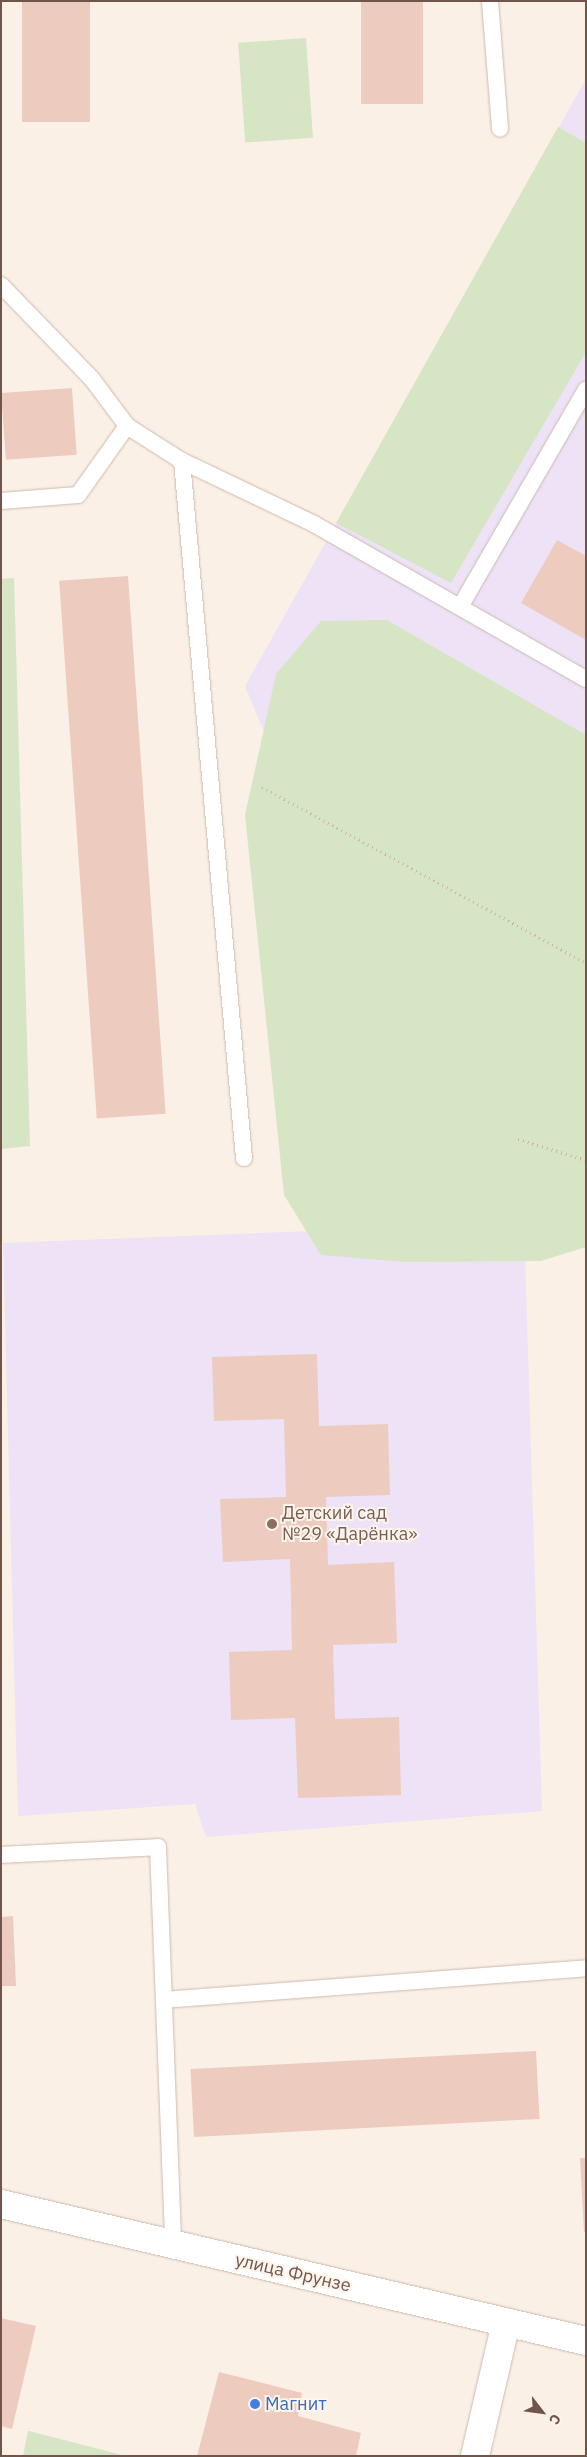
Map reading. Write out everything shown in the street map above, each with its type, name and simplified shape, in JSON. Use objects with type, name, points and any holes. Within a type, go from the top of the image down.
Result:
[{"type":"street","name":"улица Фрунзе","points":[[1,2204],[506,2324],[586,2341]]},
{"type":"street","points":[[476,2456],[506,2324]]},
{"type":"lane","points":[[490,1],[500,129]]},
{"type":"lane","points":[[1,285],[92,380],[127,426],[182,460],[314,524],[586,679]]},
{"type":"lane","points":[[460,607],[586,390]]},
{"type":"lane","points":[[1,501],[78,495],[127,426]]},
{"type":"lane","points":[[182,460],[244,1158]]},
{"type":"lane","points":[[1,1855],[158,1847],[172,2244]]},
{"type":"lane","points":[[164,2000],[586,1968]]},
{"type":"path","points":[[262,787],[586,963]]},
{"type":"path","points":[[518,1140],[586,1160]]},
{"type":"shaded area","points":[[586,79],[586,929],[276,761],[245,686]]},
{"type":"shaded area","name":"Детский сад №29 «Дарёнка»","points":[[524,1223],[542,1811],[206,1837],[195,1804],[18,1816],[3,1243]]},
{"type":"green space","points":[[306,38],[313,138],[245,142],[238,43]]},
{"type":"green space","points":[[558,127],[586,143],[586,352],[451,583],[336,523]]},
{"type":"green space","points":[[14,578],[30,1146],[1,1149],[1,579]]},
{"type":"green space","points":[[387,620],[586,735],[586,1247],[541,1261],[405,1262],[321,1255],[284,1195],[245,815],[276,674],[321,621]]},
{"type":"green space","points":[[29,2431],[126,2456],[23,2456]]},
{"type":"building","points":[[22,1],[90,1],[90,122],[22,122]]},
{"type":"building","points":[[361,1],[423,1],[423,104],[361,104]]},
{"type":"building","points":[[72,388],[77,455],[6,460],[1,393]]},
{"type":"building","points":[[557,540],[586,556],[586,640],[521,603]]},
{"type":"building","points":[[128,576],[166,1114],[97,1119],[59,581]]},
{"type":"building","points":[[317,1354],[319,1426],[388,1424],[390,1495],[326,1497],[328,1565],[394,1562],[397,1643],[333,1645],[335,1719],[399,1717],[401,1795],[298,1798],[295,1718],[231,1720],[229,1652],[292,1650],[290,1559],[223,1562],[220,1499],[286,1497],[284,1419],[214,1421],[212,1357]]},
{"type":"building","points":[[13,1916],[16,1986],[1,1986],[1,1917]]},
{"type":"building","points":[[536,2051],[540,2119],[194,2137],[190,2069]]},
{"type":"building","points":[[580,2158],[586,2158],[586,2232],[584,2232]]},
{"type":"building","points":[[1,2318],[36,2326],[12,2429],[1,2426]]},
{"type":"building","name":"Магнит","points":[[219,2372],[302,2393],[298,2416],[361,2433],[356,2456],[197,2456]]},
{"type":"place","name":"Детский сад №29 «Дарёнка»","points":[[272,1524]]},
{"type":"place","name":"Магнит","points":[[255,2404]]}]
